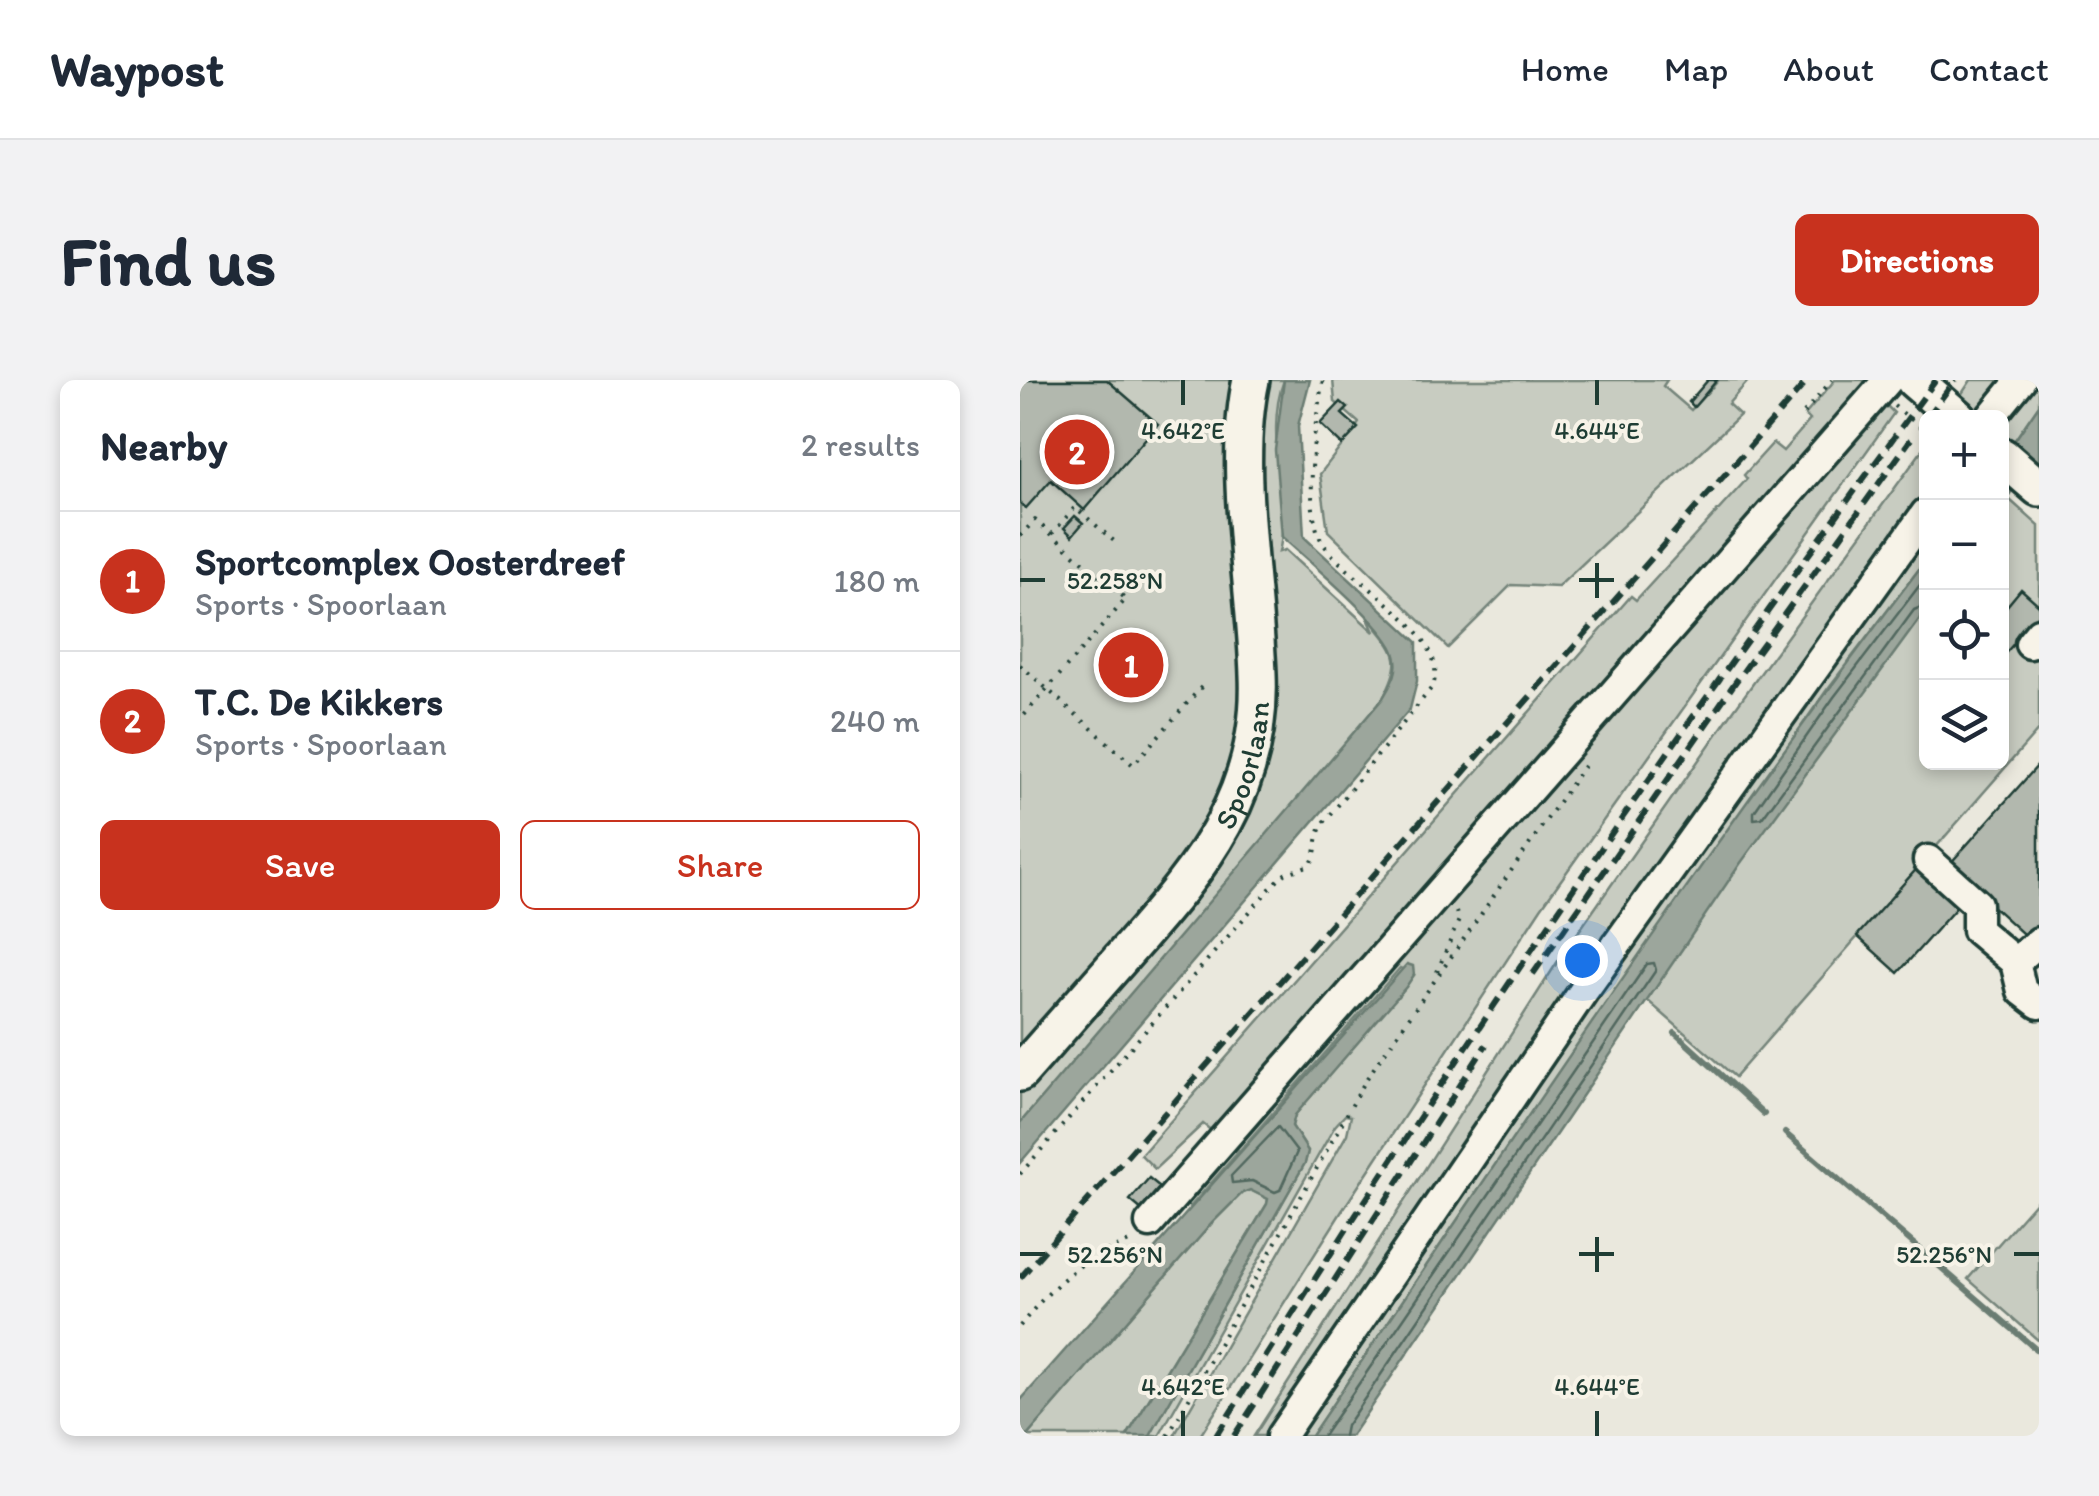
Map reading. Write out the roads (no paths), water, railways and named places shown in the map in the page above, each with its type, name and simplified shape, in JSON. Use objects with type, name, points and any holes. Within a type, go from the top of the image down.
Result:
[{"type":"main road","name":"Spoorlaan","points":[[1020,1073],[1194,874],[1233,811],[1245,776],[1256,725],[1258,680],[1244,455],[1246,406],[1252,380]]},
{"type":"main road","points":[[1914,380],[1949,410]]},
{"type":"main road","points":[[2009,462],[2039,488]]},
{"type":"lane","points":[[1997,410],[2021,380]]},
{"type":"lane","points":[[1150,1223],[1884,385]]},
{"type":"lane","points":[[1282,1436],[1585,989],[1919,524]]},
{"type":"lane","points":[[1928,860],[1977,904],[1977,930],[2015,962],[2022,991],[2039,1004]]},
{"type":"lane","points":[[2015,962],[2039,942]]},
{"type":"water","points":[[1284,380],[1310,380],[1298,426],[1304,537],[1417,642],[1417,681],[1410,709],[1020,1163],[1020,1123],[1383,698],[1394,677],[1395,655],[1378,628],[1282,537],[1275,450]]},
{"type":"water","points":[[2039,405],[2039,463],[2026,469],[2009,495],[2009,449]]},
{"type":"water","points":[[1919,569],[1919,620],[1740,864],[1351,1436],[1311,1436],[1536,1104],[1845,667]]},
{"type":"water","points":[[1407,964],[1413,966],[1414,975],[1406,987],[1295,1115],[1292,1126],[1308,1151],[1305,1163],[1150,1436],[1127,1436],[1267,1204],[1268,1199],[1250,1190],[1212,1223],[1027,1436],[1020,1436],[1020,1401]]},
{"type":"waterway","points":[[1675,1033],[1764,1114]]},
{"type":"waterway","points":[[1785,1133],[2039,1352]]},
{"type":"railway","points":[[1020,1278],[1808,380]]},
{"type":"railway","points":[[1216,1436],[1387,1167],[1565,901],[1936,380]]},
{"type":"railway","points":[[1933,410],[1955,380]]},
{"type":"railway","points":[[1533,974],[1734,684],[1911,439]]},
{"type":"railway","points":[[1234,1436],[1486,1045]]},
{"type":"place","name":"T.C. De Kikkers","points":[[1077,452]]},
{"type":"place","name":"Sportcomplex Oosterdreef","points":[[1131,665]]}]
